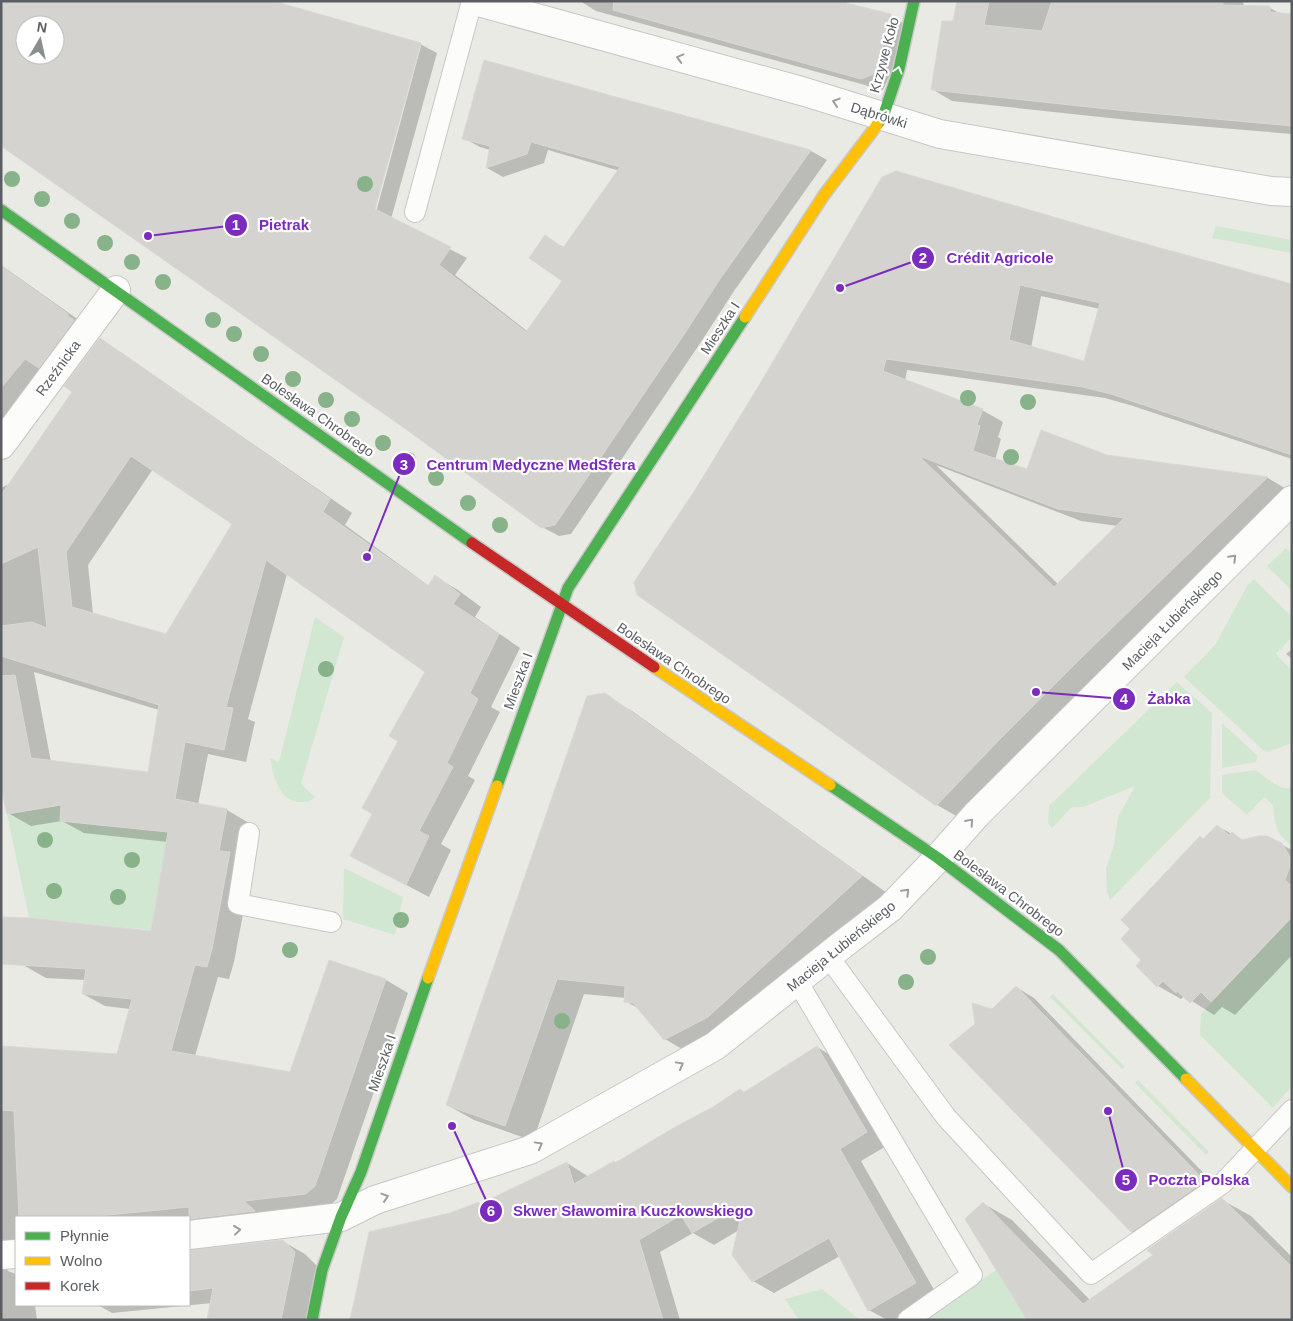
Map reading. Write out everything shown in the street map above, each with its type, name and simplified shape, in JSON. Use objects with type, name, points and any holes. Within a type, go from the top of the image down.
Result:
[{"type":"street","name":"Dąbrówki","points":[[473,1],[516,6],[940,134],[1271,191],[1292,192]]},
{"type":"street","name":"Krzywe Koło","points":[[883,116],[899,69],[914,1]]},
{"type":"street","name":"Mieszka I","points":[[312,1320],[322,1270],[341,1217],[361,1172],[435,957],[568,588],[824,195],[883,116]]},
{"type":"street","name":"Bolesława Chrobrego","points":[[1,210],[561,604],[938,858],[1058,950],[1292,1187]]},
{"type":"street","name":"Rzeźnicka","points":[[1,445],[116,290]]},
{"type":"street","name":"Macieja Łubieńskiego","points":[[190,1236],[341,1217],[375,1200],[530,1150],[715,1046],[890,908],[976,815],[1288,509]]},
{"type":"street","points":[[1,1255],[15,1254]]},
{"type":"lane","points":[[415,212],[473,1]]},
{"type":"lane","points":[[249,833],[238,904],[331,922]]},
{"type":"lane","points":[[828,956],[946,1117],[1091,1274],[1223,1183],[1292,1110]]},
{"type":"lane","points":[[797,981],[972,1275],[908,1320]]},
{"type":"green space","points":[[1216,226],[1292,240],[1292,253],[1212,238]]},
{"type":"green space","points":[[1286,548],[1292,554],[1292,591],[1267,566]]},
{"type":"green space","points":[[1254,579],[1292,617],[1292,637],[1276,654],[1292,671],[1292,743],[1268,752],[1263,750],[1184,677],[1215,645],[1247,586]]},
{"type":"green space","points":[[315,617],[344,637],[301,784],[315,797],[312,800],[300,802],[287,798],[282,793],[275,779],[270,758],[279,762]]},
{"type":"green space","points":[[1177,682],[1212,713],[1210,798],[1110,900],[1107,892],[1106,868],[1114,845],[1118,817],[1135,786],[1083,807],[1072,807],[1052,828],[1048,823],[1049,806]]},
{"type":"green space","points":[[1222,723],[1258,756],[1256,762],[1222,768]]},
{"type":"green space","points":[[1255,770],[1277,785],[1292,788],[1292,846],[1279,833],[1275,823],[1273,805],[1264,797],[1247,815],[1222,793],[1222,775]]},
{"type":"green space","points":[[61,805],[60,821],[168,832],[151,930],[29,918],[7,814]]},
{"type":"green space","points":[[344,868],[403,897],[395,935],[343,919]]},
{"type":"green space","points":[[1292,910],[1292,1086],[1273,1108],[1200,1035],[1201,1014],[1289,920]]},
{"type":"green space","points":[[1053,994],[1125,1067],[1122,1069],[1050,997]]},
{"type":"green space","points":[[1138,1080],[1209,1152],[1206,1155],[1135,1083]]},
{"type":"green space","points":[[996,1270],[1027,1320],[922,1320]]},
{"type":"green space","points":[[822,1289],[860,1320],[799,1320],[785,1299]]},
{"type":"building","points":[[1,1],[273,1],[421,43],[375,209],[451,247],[439,265],[526,332],[562,281],[529,258],[545,235],[563,248],[620,167],[531,142],[527,154],[486,168],[490,146],[462,139],[484,60],[811,150],[718,282],[555,525],[541,528],[407,430],[1,146]]},
{"type":"building","points":[[614,1],[838,1],[891,14],[877,73],[861,79],[613,10]]},
{"type":"building","points":[[957,1],[989,1],[984,25],[1042,31],[1052,1],[1223,1],[1223,5],[1270,6],[1270,12],[1292,14],[1292,126],[931,90],[942,21],[953,21]]},
{"type":"building","points":[[896,171],[1153,246],[1292,284],[1292,455],[1111,394],[1083,387],[886,359],[883,371],[983,409],[977,425],[980,426],[973,451],[1027,469],[1041,430],[1107,455],[1268,477],[1081,658],[936,806],[637,595],[634,582],[695,490],[882,177]],"holes":[[[1020,285],[1100,303],[1084,361],[1009,340]],[[919,456],[1058,509],[1124,518],[1054,587]]]},
{"type":"building","points":[[1,266],[74,320],[39,368],[25,359],[1,388]]},
{"type":"building","points":[[100,338],[330,499],[323,512],[428,586],[435,575],[460,594],[453,604],[499,634],[470,693],[478,699],[447,763],[453,767],[419,831],[429,836],[406,885],[350,856],[372,814],[362,808],[398,741],[389,736],[425,672],[266,560],[226,707],[233,708],[224,750],[185,742],[175,799],[227,809],[219,851],[230,852],[207,967],[195,965],[171,1051],[290,1072],[329,960],[386,979],[315,1186],[306,1194],[244,1201],[255,1211],[190,1219],[189,1207],[98,1216],[19,1216],[14,1111],[1,1110],[1,1046],[117,1054],[132,999],[82,994],[86,969],[1,964],[1,917],[29,918],[151,931],[168,832],[60,821],[61,805],[7,814],[1,788],[1,676],[15,675],[31,758],[148,772],[159,705],[1,656],[1,626],[32,622],[47,628],[38,547],[1,564],[1,495],[72,392],[64,386]],"holes":[[[131,456],[232,524],[166,634],[72,607],[66,552]]]},
{"type":"building","points":[[605,693],[862,876],[708,1017],[664,1040],[633,1003],[624,1002],[625,986],[557,979],[505,1126],[446,1105],[587,696]]},
{"type":"building","points":[[1217,825],[1229,835],[1232,832],[1242,840],[1267,836],[1282,843],[1290,857],[1290,866],[1285,880],[1292,886],[1292,917],[1211,1002],[1201,992],[1190,1003],[1163,981],[1157,987],[1136,966],[1141,960],[1121,939],[1130,929],[1121,920],[1200,836],[1203,839]]},
{"type":"building","points":[[1016,986],[1205,1181],[1131,1232],[949,1045],[975,1024],[972,1003],[992,1009]]},
{"type":"building","points":[[817,1046],[867,1132],[840,1149],[916,1283],[868,1311],[829,1238],[752,1282],[732,1255],[744,1203],[692,1233],[681,1215],[639,1240],[663,1320],[350,1320],[369,1232],[450,1213],[479,1202],[478,1205],[567,1162],[574,1184],[713,1107],[740,1089],[743,1093]]},
{"type":"building","points":[[1222,1198],[1292,1267],[1292,1320],[1027,1320],[965,1219],[983,1202],[1083,1304],[1153,1255],[1147,1250]]},
{"type":"building","points":[[283,1240],[295,1252],[281,1320],[207,1320],[213,1288],[190,1291],[190,1250]]},
{"type":"traffic: fast","points":[[877,125],[883,117],[899,69],[914,1]]},
{"type":"traffic: fast","points":[[1,210],[472,543]]},
{"type":"traffic: fast","points":[[497,786],[568,588],[745,317]]},
{"type":"traffic: fast","points":[[830,785],[938,858],[1059,950],[1186,1079]]},
{"type":"traffic: fast","points":[[312,1320],[322,1270],[341,1217],[361,1172],[428,978]]},
{"type":"traffic: slow","points":[[745,317],[824,195],[877,125]]},
{"type":"traffic: slow","points":[[654,667],[830,785]]},
{"type":"traffic: slow","points":[[428,978],[497,786]]},
{"type":"traffic: slow","points":[[1186,1079],[1292,1187]]},
{"type":"traffic: jam","points":[[472,543],[654,667]]},
{"type":"place","name":"Pietrak","points":[[148,236]]},
{"type":"place","name":"Crédit Agricole","points":[[840,288]]},
{"type":"place","name":"Centrum Medyczne MedSfera","points":[[367,557]]},
{"type":"place","name":"Żabka","points":[[1036,692]]},
{"type":"place","name":"Poczta Polska","points":[[1108,1111]]},
{"type":"place","name":"Skwer Sławomira Kuczkowskiego","points":[[452,1126]]}]
